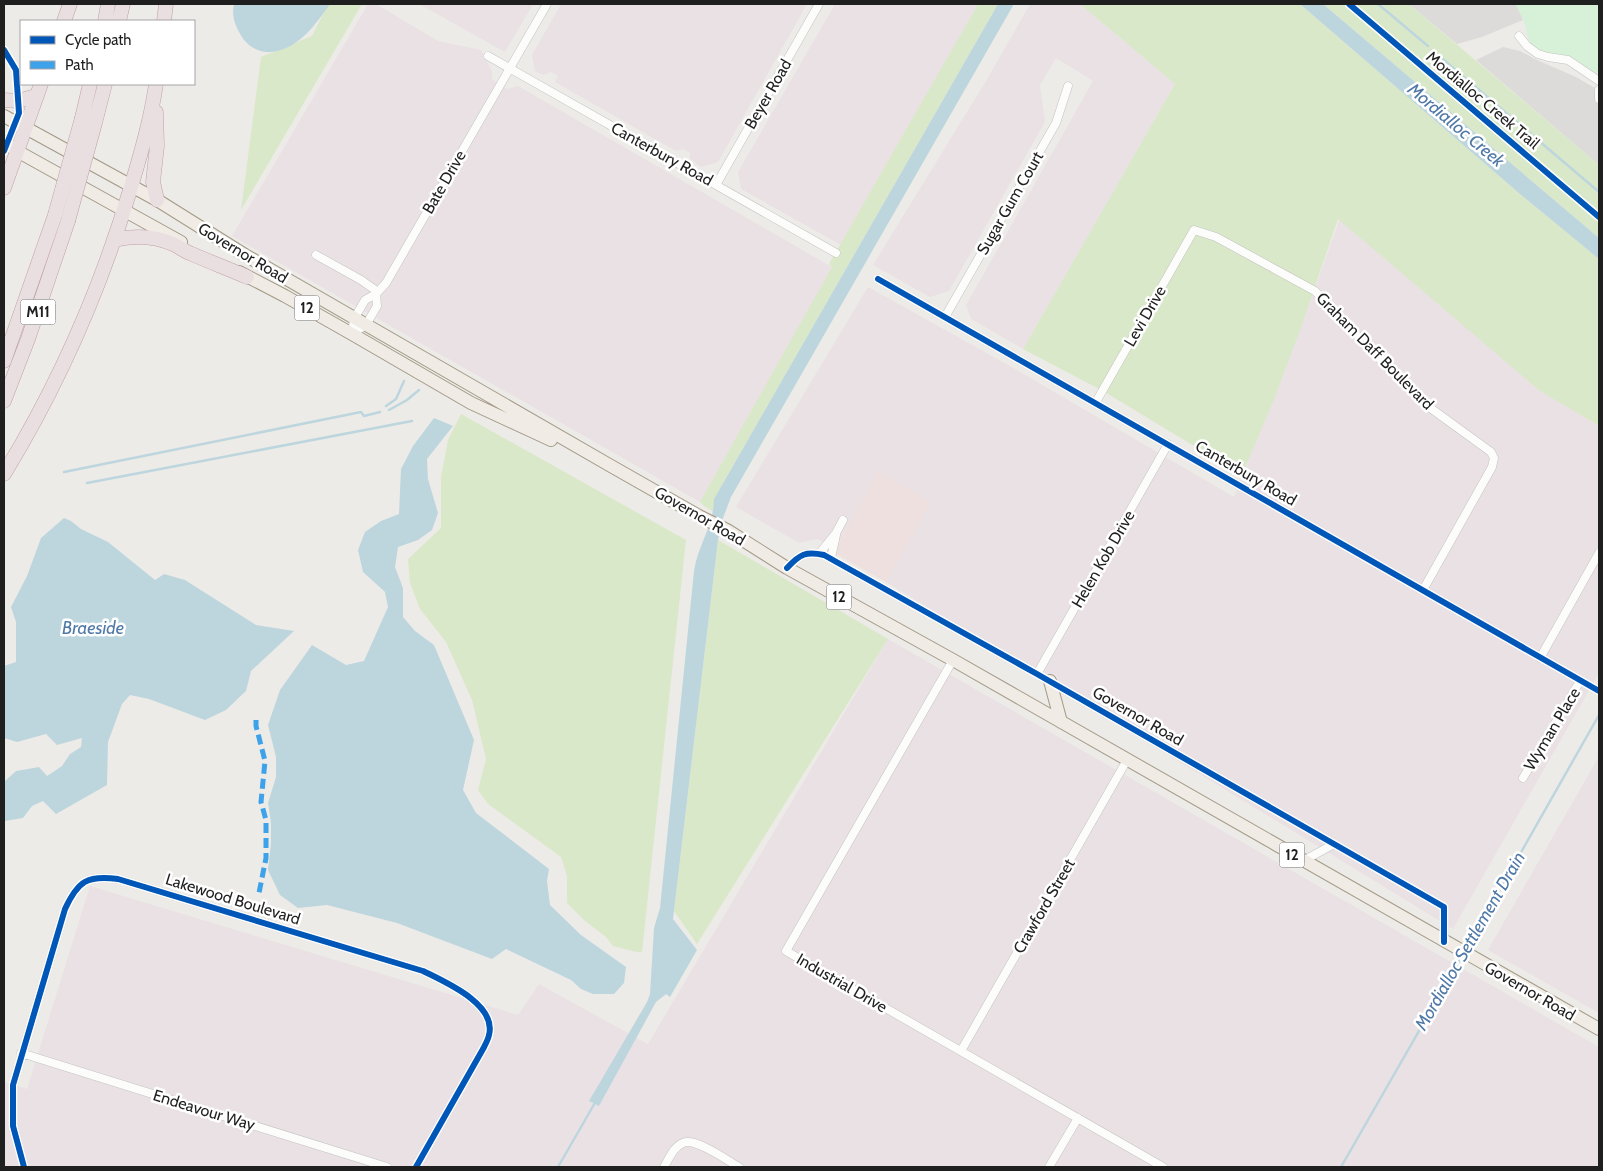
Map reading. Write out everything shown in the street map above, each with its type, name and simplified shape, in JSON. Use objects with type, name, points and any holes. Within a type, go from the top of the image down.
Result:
[{"type":"highway","points":[[64,20],[70,4]]},
{"type":"highway","points":[[105,20],[108,4]]},
{"type":"highway","points":[[119,20],[123,4]]},
{"type":"highway","points":[[164,20],[166,4]]},
{"type":"highway","name":"M11","points":[[4,401],[46,288],[68,221],[89,121],[90,85]]},
{"type":"highway","name":"M11","points":[[4,362],[89,121],[106,85]]},
{"type":"highway","points":[[4,474],[27,436],[76,337],[114,240],[141,153],[155,88]]},
{"type":"highway","points":[[155,88],[157,146],[153,182],[157,200]]},
{"type":"highway","points":[[4,100],[18,101],[39,90]]},
{"type":"highway","points":[[4,188],[39,90]]},
{"type":"highway","points":[[114,240],[139,236],[174,244],[190,253],[247,277]]},
{"type":"main road","name":"Governor Road","points":[[4,116],[157,200],[245,255],[354,319],[699,516],[728,530],[787,568],[953,660],[1596,1029]]},
{"type":"main road","name":"Governor Road","points":[[4,142],[124,211],[285,296],[471,403],[611,466]]},
{"type":"main road","points":[[1050,681],[1061,722]]},
{"type":"street","points":[[510,68],[547,4]]},
{"type":"street","name":"Beyer Road","points":[[716,185],[820,4]]},
{"type":"street","points":[[1519,36],[1527,46],[1538,54],[1548,58],[1568,60],[1599,81]]},
{"type":"street","name":"Canterbury Road","points":[[488,56],[836,254]]},
{"type":"street","name":"Bate Drive","points":[[352,334],[354,319],[365,300],[377,293],[386,283],[510,68]]},
{"type":"street","name":"Sugar Gum Court","points":[[945,316],[1056,123],[1068,86]]},
{"type":"street","points":[[1599,90],[1599,99]]},
{"type":"street","name":"Levi Drive","points":[[1096,402],[1194,230]]},
{"type":"street","name":"Graham Daff Boulevard","points":[[1194,230],[1216,237],[1315,291],[1389,369],[1429,407],[1491,452],[1494,458],[1492,467],[1423,590]]},
{"type":"street","points":[[316,255],[361,280],[377,293]]},
{"type":"street","name":"Canterbury Road","points":[[878,279],[1599,691]]},
{"type":"street","name":"Bate Drive","points":[[366,325],[377,306],[377,293]]},
{"type":"street","points":[[352,334],[366,325]]},
{"type":"street","name":"Helen Kob Drive","points":[[1038,674],[1168,444]]},
{"type":"street","points":[[819,554],[836,533],[843,520]]},
{"type":"street","points":[[831,558],[836,533]]},
{"type":"street","points":[[1540,658],[1599,552]]},
{"type":"street","name":"Governor Road","points":[[787,568],[796,558],[804,554],[813,553],[831,558],[1038,674],[1444,906],[1444,942]]},
{"type":"street","name":"Industrial Drive","points":[[953,660],[786,951],[1163,1167]]},
{"type":"street","name":"Wyman Place","points":[[1523,778],[1580,680]]},
{"type":"street","name":"Crawford Street","points":[[961,1051],[1127,760]]},
{"type":"street","points":[[1303,861],[1334,844]]},
{"type":"street","name":"Lakewood Boulevard","points":[[24,1167],[13,1126],[13,1085],[21,1053],[64,909],[73,892],[85,881],[100,877],[118,879],[423,972],[462,992],[478,1004],[488,1018],[490,1034],[416,1167]]},
{"type":"street","name":"Endeavour Way","points":[[21,1053],[387,1167]]},
{"type":"street","points":[[1049,1167],[1078,1118]]},
{"type":"street","points":[[664,1167],[675,1149],[686,1142],[696,1142],[739,1167]]},
{"type":"shaded area","points":[[368,4],[376,4],[438,41],[481,50],[492,71],[492,79],[507,89],[518,86],[832,267],[700,502],[232,236]]},
{"type":"shaded area","points":[[419,4],[533,4],[505,52]]},
{"type":"shaded area","points":[[561,4],[807,4],[718,162],[701,167],[690,159],[690,153],[683,149],[676,151],[555,82],[558,76],[551,72],[543,75],[535,71],[532,55]]},
{"type":"shaded area","points":[[835,4],[978,4],[841,245],[741,189],[738,172]]},
{"type":"shaded area","points":[[1030,4],[1080,4],[1175,84],[1023,349],[971,319],[966,305],[1093,81],[1056,58],[1040,85],[1045,122],[949,291],[930,297],[873,265],[986,81]]},
{"type":"shaded area","points":[[1409,4],[1516,4],[1523,20],[1482,37],[1457,44]]},
{"type":"shaded area","points":[[1503,47],[1520,51],[1593,87],[1599,87],[1599,165],[1476,60]]},
{"type":"shaded area","points":[[1341,215],[1538,389],[1599,426],[1599,673],[1453,929],[886,582],[931,502],[878,471],[836,548],[817,539],[799,543],[736,507],[868,287],[1010,366],[1234,497],[1302,325]]},
{"type":"shaded area","points":[[878,471],[932,502],[886,582],[836,554],[836,548]]},
{"type":"shaded area","points":[[888,639],[1599,1047],[1599,1167],[4,1167],[4,1082],[27,1089],[90,886],[518,1015],[539,984],[648,1044]]},
{"type":"shaded area","points":[[1599,756],[1599,1013],[1488,950]]},
{"type":"green space","points":[[328,4],[362,4],[241,210],[261,57],[312,36]]},
{"type":"green space","points":[[978,4],[998,4],[714,499],[714,512],[700,502],[832,267],[829,264]]},
{"type":"green space","points":[[1080,4],[1300,4],[1520,194],[1599,259],[1599,426],[1540,391],[1338,219],[1302,325],[1273,402],[1242,475],[1103,391],[1023,349],[1175,84]]},
{"type":"green space","points":[[1323,4],[1409,4],[1599,165],[1599,238]]},
{"type":"green space","points":[[1516,4],[1599,4],[1599,73],[1595,73],[1573,58],[1547,53],[1534,47],[1530,42]]},
{"type":"green space","points":[[461,414],[686,540],[642,952],[613,946],[606,937],[584,920],[567,903],[567,876],[561,857],[488,804],[478,790],[486,759],[472,700],[446,642],[420,609],[410,583],[408,559],[441,528],[441,477],[448,440]]},
{"type":"green space","points":[[718,540],[888,639],[697,944],[674,911]]},
{"type":"water","points":[[234,4],[330,4],[312,28],[298,41],[281,50],[263,52],[244,40],[235,23],[233,14]]},
{"type":"water","points":[[998,4],[1014,4],[731,497],[723,518],[718,540],[673,919],[697,950],[670,997],[666,994],[656,1002],[599,1106],[589,1101],[650,994],[654,928],[660,908],[694,571],[709,527],[714,499]]},
{"type":"water","name":"Mordialloc Creek","points":[[1300,4],[1323,4],[1599,238],[1599,259],[1520,194]]},
{"type":"water","points":[[434,418],[453,426],[427,459],[428,479],[438,513],[432,530],[418,540],[398,547],[395,567],[403,588],[403,617],[415,631],[434,645],[474,740],[463,790],[476,813],[549,869],[547,881],[550,905],[581,935],[626,967],[624,983],[614,994],[593,994],[581,989],[571,980],[506,949],[492,959],[397,923],[327,905],[298,908],[280,895],[268,870],[271,823],[268,803],[276,777],[276,757],[268,725],[280,690],[312,645],[346,665],[364,661],[388,607],[385,592],[363,572],[358,550],[365,532],[381,521],[399,514],[401,469],[413,446]]},
{"type":"water","name":"Braeside","points":[[64,518],[81,529],[108,542],[155,580],[164,574],[185,580],[256,625],[294,631],[251,671],[246,691],[226,710],[205,720],[149,699],[130,695],[122,704],[108,742],[107,785],[56,814],[43,801],[32,806],[23,818],[4,821],[4,782],[16,771],[39,767],[47,776],[62,766],[70,754],[81,747],[82,738],[57,745],[46,734],[17,742],[4,738],[4,666],[16,662],[16,622],[11,607],[27,576],[41,538]]},
{"type":"waterway","points":[[1378,4],[1428,46]]},
{"type":"waterway","points":[[1432,50],[1599,192]]},
{"type":"waterway","points":[[386,406],[396,399],[404,381]]},
{"type":"waterway","points":[[389,410],[407,400],[419,390]]},
{"type":"waterway","points":[[64,472],[361,412],[364,416],[380,412]]},
{"type":"waterway","points":[[87,483],[412,421]]},
{"type":"waterway","name":"Mordialloc Settlement Drain","points":[[1466,949],[1599,715]]},
{"type":"waterway","name":"Mordialloc Settlement Drain","points":[[1341,1167],[1462,956]]},
{"type":"waterway","points":[[558,1167],[596,1101]]},
{"type":"marked path","points":[[256,720],[265,761],[261,802],[266,820],[266,858],[259,893]]},
{"type":"cycle path","name":"Mordialloc Creek Trail","points":[[1349,4],[1599,217]]},
{"type":"cycle path","points":[[4,50],[16,70],[19,113],[4,151]]},
{"type":"cycle path","points":[[878,279],[1599,691]]},
{"type":"cycle path","points":[[787,568],[804,555],[812,553],[824,555],[1037,674],[1444,907],[1444,942]]},
{"type":"cycle path","points":[[24,1167],[13,1126],[13,1085],[65,909],[79,886],[91,879],[98,878],[118,879],[423,971],[456,988],[477,1004],[485,1013],[489,1024],[488,1039],[416,1167]]}]
